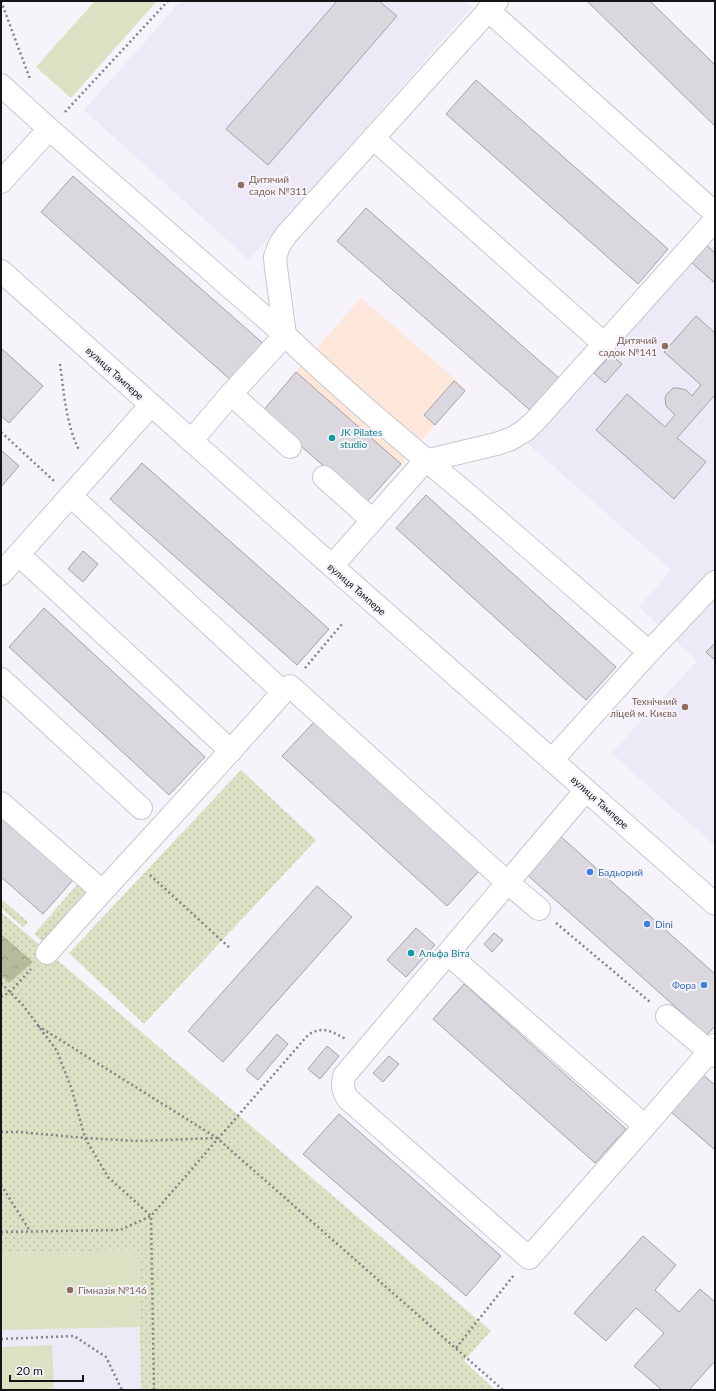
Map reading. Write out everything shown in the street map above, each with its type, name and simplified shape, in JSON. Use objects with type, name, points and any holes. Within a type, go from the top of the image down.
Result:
[{"type":"street","points":[[285,336],[275,257],[279,246],[286,235],[492,6],[715,213]]},
{"type":"street","points":[[1,85],[425,461],[469,496],[649,652]]},
{"type":"street","points":[[1,182],[49,129]]},
{"type":"street","points":[[373,138],[604,344]]},
{"type":"street","points":[[332,566],[425,461],[496,444],[511,439],[524,431],[535,421],[715,220]]},
{"type":"street","name":"вулиця Тампере","points":[[1,271],[715,904]]},
{"type":"street","points":[[191,441],[231,394],[285,336]]},
{"type":"street","points":[[231,394],[290,447]]},
{"type":"street","points":[[1,574],[151,405]]},
{"type":"street","points":[[324,477],[372,520]]},
{"type":"street","points":[[71,496],[287,689],[508,883],[539,908]]},
{"type":"street","points":[[19,555],[231,751]]},
{"type":"street","points":[[552,760],[649,652],[715,582]]},
{"type":"street","points":[[1,679],[141,808]]},
{"type":"street","points":[[47,953],[102,890],[287,689]]},
{"type":"street","points":[[586,790],[344,1076],[342,1084],[344,1092],[348,1099],[528,1258],[713,1051],[667,1016]]},
{"type":"street","points":[[1,803],[102,890]]},
{"type":"street","points":[[448,954],[645,1126]]},
{"type":"path","points":[[1,1],[30,80]]},
{"type":"path","points":[[49,129],[168,1]]},
{"type":"path","points":[[60,364],[67,411],[75,442],[90,474]]},
{"type":"path","points":[[1,432],[71,496]]},
{"type":"path","points":[[287,689],[342,624]]},
{"type":"path","points":[[132,858],[231,949]]},
{"type":"path","points":[[539,908],[667,1016]]},
{"type":"path","points":[[1,997],[10,992],[47,953]]},
{"type":"path","points":[[1,983],[22,1004],[57,1051],[72,1090],[85,1138],[108,1177],[150,1216],[154,1390]]},
{"type":"path","points":[[38,1026],[217,1138],[503,1390]]},
{"type":"path","points":[[1,1232],[120,1230],[150,1216],[308,1035],[315,1030],[322,1029],[330,1031],[367,1050]]},
{"type":"path","points":[[1,1132],[20,1132],[138,1141],[217,1138]]},
{"type":"path","points":[[1,1185],[30,1231]]},
{"type":"path","points":[[456,1348],[528,1258]]},
{"type":"path","points":[[1,1339],[74,1336],[106,1357],[122,1390]]},
{"type":"shaded area","name":"Дитячий садок №311","points":[[181,1],[465,1],[472,7],[249,260],[84,110]]},
{"type":"shaded area","name":"Дитячий садок №141","points":[[707,242],[715,248],[715,846],[611,753],[697,661],[639,607],[671,570],[528,444]]},
{"type":"shaded area","points":[[361,298],[466,389],[401,464],[296,372]]},
{"type":"shaded area","name":"Гімназія №146","points":[[138,1250],[141,1390],[1,1390],[1,1253]]},
{"type":"green space","points":[[95,1],[157,1],[71,98],[36,67]]},
{"type":"green space","points":[[241,770],[316,840],[144,1024],[69,953]]},
{"type":"green space","points":[[81,880],[94,892],[47,945],[34,934]]},
{"type":"green space","points":[[1,899],[28,922],[23,927],[1,908]]},
{"type":"green space","points":[[1,912],[491,1331],[464,1361],[495,1390],[141,1390],[138,1250],[1,1253]]},
{"type":"green space","points":[[1,934],[33,962],[9,983],[1,975]]},
{"type":"green space","points":[[138,1250],[140,1327],[1,1330],[1,1253]]},
{"type":"green space","points":[[52,1345],[54,1390],[1,1390],[1,1347]]},
{"type":"building","points":[[337,1],[379,1],[397,16],[268,165],[226,129]]},
{"type":"building","points":[[587,1],[650,1],[715,65],[715,126]]},
{"type":"building","points":[[476,80],[668,249],[638,284],[446,114]]},
{"type":"building","points":[[73,176],[266,346],[233,382],[41,212]]},
{"type":"building","points":[[366,208],[560,379],[531,411],[337,241]]},
{"type":"building","points":[[707,246],[715,253],[715,283],[692,263]]},
{"type":"building","points":[[696,316],[715,333],[715,397],[714,396],[677,438],[706,462],[674,499],[596,430],[627,394],[665,427],[675,415],[666,406],[665,398],[667,394],[673,388],[678,388],[686,390],[692,396],[701,385],[664,352]]},
{"type":"building","points":[[1,348],[43,386],[9,423],[1,416]]},
{"type":"building","points":[[611,355],[622,364],[605,383],[594,373]]},
{"type":"building","name":"JK Pilates studio","points":[[296,372],[401,464],[366,503],[262,412]]},
{"type":"building","points":[[454,381],[465,391],[435,425],[424,415]]},
{"type":"building","points":[[1,450],[19,466],[1,487]]},
{"type":"building","points":[[142,463],[329,629],[297,665],[110,499]]},
{"type":"building","points":[[426,495],[616,667],[586,700],[396,528]]},
{"type":"building","points":[[83,551],[98,564],[83,582],[68,569]]},
{"type":"building","points":[[44,608],[205,757],[169,795],[9,647]]},
{"type":"building","points":[[715,643],[715,660],[706,652]]},
{"type":"building","points":[[316,720],[480,870],[447,906],[282,756]]},
{"type":"building","points":[[1,813],[74,879],[43,914],[1,877]]},
{"type":"building","points":[[559,835],[715,974],[715,1026],[707,1035],[525,873]]},
{"type":"building","points":[[317,886],[352,917],[223,1062],[188,1031]]},
{"type":"building","name":"Альфа Віта","points":[[416,928],[435,945],[406,977],[387,960]]},
{"type":"building","points":[[494,933],[503,940],[492,952],[484,944]]},
{"type":"building","points":[[464,984],[626,1129],[595,1163],[433,1019]]},
{"type":"building","points":[[277,1034],[288,1044],[258,1080],[246,1070]]},
{"type":"building","points":[[327,1046],[339,1056],[320,1079],[308,1069]]},
{"type":"building","points":[[389,1056],[399,1064],[383,1082],[373,1073]]},
{"type":"building","points":[[702,1074],[715,1085],[715,1150],[670,1111]]},
{"type":"building","points":[[339,1114],[501,1256],[466,1296],[303,1154]]},
{"type":"building","points":[[643,1236],[676,1265],[655,1290],[679,1312],[700,1289],[715,1302],[715,1361],[689,1390],[662,1390],[634,1366],[664,1333],[636,1308],[606,1341],[574,1313]]},
{"type":"place","name":"Дитячий садок №311","points":[[241,185]]},
{"type":"place","name":"Дитячий садок №141","points":[[665,346]]},
{"type":"place","name":"JK Pilates studio","points":[[332,438]]},
{"type":"place","name":"Технічний ліцей м. Києва","points":[[685,707]]},
{"type":"place","name":"Бадьорий","points":[[590,872]]},
{"type":"place","name":"Dini","points":[[647,924]]},
{"type":"place","name":"Альфа Віта","points":[[411,953]]},
{"type":"place","name":"Фора","points":[[704,985]]},
{"type":"place","name":"Гімназія №146","points":[[70,1290]]}]
